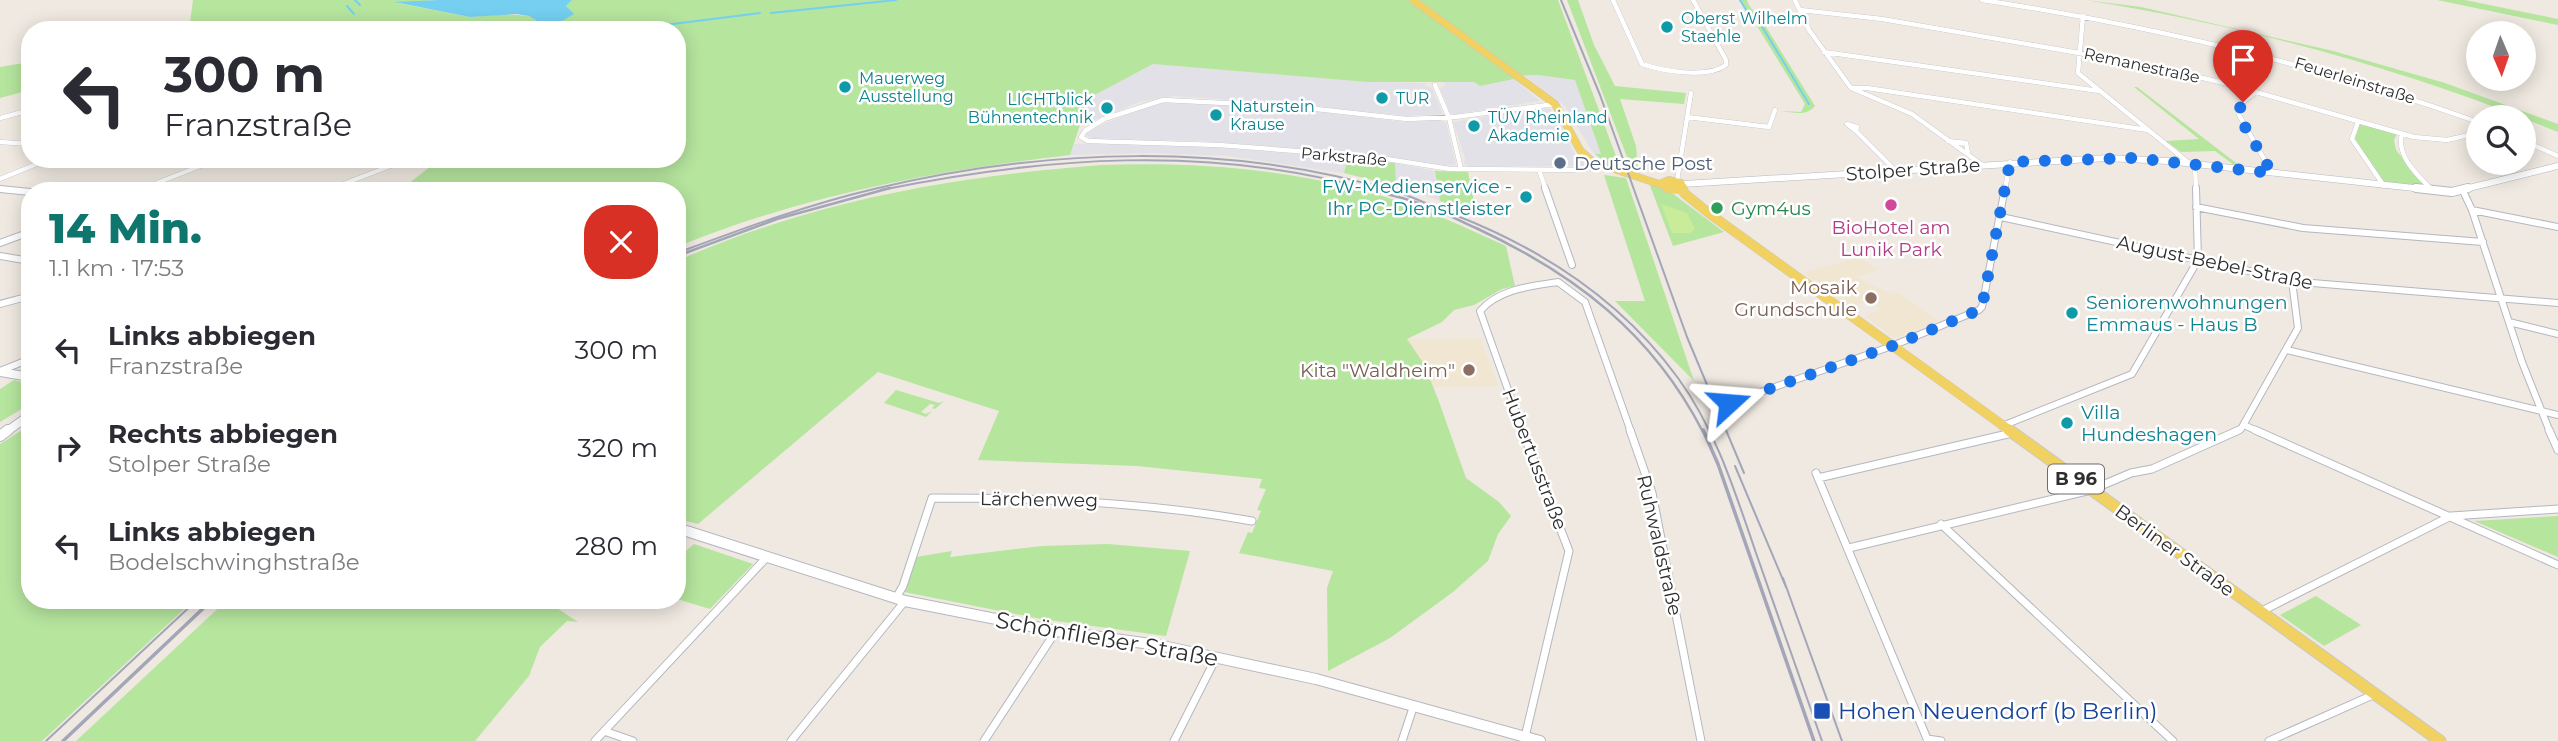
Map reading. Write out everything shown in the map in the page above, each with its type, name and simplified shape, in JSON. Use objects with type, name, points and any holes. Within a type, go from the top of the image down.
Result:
[{"type":"main road","name":"B 96","points":[[1413,0],[1555,104],[1562,111],[1584,155],[1619,172],[1680,185]]},
{"type":"main road","name":"Stolper Straße","points":[[1680,185],[2010,162],[2107,158],[2192,164],[2433,191],[2463,191],[2558,166]]},
{"type":"main road","name":"B 96","points":[[1664,182],[1671,190]]},
{"type":"main road","points":[[1671,190],[1680,185]]},
{"type":"main road","name":"Berliner Straße","points":[[1680,185],[1706,211]]},
{"type":"main road","name":"Berliner Straße","points":[[1671,190],[1706,211],[2440,741]]},
{"type":"main road","points":[[0,371],[21,375]]},
{"type":"main road","points":[[0,436],[21,421]]},
{"type":"main road","name":"Schönfließer Straße","points":[[686,531],[900,599],[1056,631],[1158,645],[1316,679],[1540,741]]},
{"type":"street","points":[[1613,0],[1642,64],[1668,72],[1719,69],[1726,65],[1726,60],[1693,0]]},
{"type":"street","points":[[1795,0],[1824,52],[1851,88],[1912,114],[1981,164]]},
{"type":"street","name":"Feuerleinstraße","points":[[1982,0],[2198,38],[2289,60],[2388,89],[2466,117]]},
{"type":"street","name":"Remanestraße","points":[[1800,10],[1882,19],[2080,52],[2171,70],[2402,134],[2447,141],[2466,136]]},
{"type":"street","points":[[2002,426],[2132,374],[2198,260],[2192,164],[2078,73],[2083,16]]},
{"type":"street","points":[[1824,52],[2099,91]]},
{"type":"street","points":[[1435,85],[1449,118],[1461,169]]},
{"type":"street","points":[[1851,88],[1867,88],[2148,130]]},
{"type":"street","points":[[2256,92],[2243,102],[2239,116],[2272,173]]},
{"type":"street","points":[[1680,185],[1691,93]]},
{"type":"street","name":"Parkstraße","points":[[1449,118],[1404,119],[1286,106],[1161,100],[1146,103],[1086,127],[1081,137],[1087,141],[1219,145],[1367,157],[1461,169],[1583,170],[1600,165]]},
{"type":"street","points":[[1449,118],[1555,104]]},
{"type":"street","points":[[1687,117],[1766,129],[1770,126],[1775,110]]},
{"type":"street","points":[[0,118],[21,112]]},
{"type":"street","points":[[2358,122],[2352,139],[2384,186]]},
{"type":"street","points":[[1856,131],[1895,170]]},
{"type":"street","points":[[2402,134],[2398,141],[2400,150],[2433,191]]},
{"type":"street","points":[[0,142],[21,143]]},
{"type":"street","points":[[2536,146],[2558,156]]},
{"type":"street","points":[[1729,403],[1892,346],[1982,307],[2010,162]]},
{"type":"street","points":[[0,179],[27,168]]},
{"type":"street","points":[[159,182],[195,168]]},
{"type":"street","points":[[348,182],[385,168]]},
{"type":"street","points":[[1539,170],[1572,265]]},
{"type":"street","points":[[0,190],[21,191]]},
{"type":"street","points":[[2463,191],[2472,210],[2539,411],[2558,450]]},
{"type":"street","points":[[2196,207],[2303,228],[2483,242]]},
{"type":"street","points":[[2472,210],[2558,227]]},
{"type":"street","name":"August-Bebel-Straße","points":[[2001,217],[2292,281],[2558,303]]},
{"type":"street","points":[[0,243],[21,235]]},
{"type":"street","points":[[0,256],[21,260]]},
{"type":"street","points":[[1849,548],[2091,490],[2131,472],[2154,468],[2217,441],[2244,425],[2299,324],[2292,281]]},
{"type":"street","name":"Hubertusstraße","points":[[1525,737],[1570,551],[1513,407],[1480,311],[1514,290],[1562,283]]},
{"type":"street","name":"Ruhwaldstraße","points":[[1562,283],[1585,302],[1652,493],[1701,741]]},
{"type":"street","points":[[0,304],[21,298]]},
{"type":"street","points":[[2509,322],[2558,334]]},
{"type":"street","points":[[2287,349],[2558,415]]},
{"type":"street","points":[[0,371],[21,363]]},
{"type":"street","points":[[2244,425],[2558,565]]},
{"type":"street","points":[[1941,741],[1927,740],[1817,476],[2012,433]]},
{"type":"street","name":"Lärchenweg","points":[[900,599],[932,498],[1108,501],[1192,509],[1252,521]]},
{"type":"street","points":[[2260,612],[2451,516],[2558,509]]},
{"type":"street","points":[[1941,524],[2174,741]]},
{"type":"street","points":[[595,741],[767,557]]},
{"type":"street","points":[[791,741],[900,599]]},
{"type":"street","points":[[984,741],[1056,631]]},
{"type":"street","points":[[1174,741],[1216,658]]},
{"type":"street","points":[[2269,741],[2375,694]]},
{"type":"street","points":[[1402,741],[1414,705]]},
{"type":"street","points":[[604,731],[633,741]]},
{"type":"shaded area","points":[[1153,64],[1367,82],[1427,83],[1424,85],[1432,88],[1443,114],[1406,116],[1174,96],[1140,102],[1080,126],[1089,98]]},
{"type":"shaded area","points":[[1525,76],[1575,80],[1601,154],[1595,154],[1590,148],[1565,106]]},
{"type":"shaded area","points":[[1514,79],[1540,101],[1457,114],[1450,113],[1440,88],[1446,84],[1441,82],[1474,82],[1480,86]]},
{"type":"shaded area","points":[[1160,102],[1289,108],[1404,122],[1440,120],[1446,123],[1456,164],[1444,166],[1379,156],[1198,141],[1093,139],[1086,135],[1087,130]]},
{"type":"shaded area","points":[[1538,108],[1551,109],[1557,115],[1574,153],[1585,163],[1584,166],[1470,167],[1464,164],[1465,158],[1453,122]]},
{"type":"shaded area","points":[[1074,144],[1205,146],[1348,158],[1344,173],[1228,156],[1150,153],[1070,155]]},
{"type":"shaded area","points":[[1395,163],[1435,171],[1440,201],[1396,186]]},
{"type":"shaded area","name":"Mosaik Grundschule","points":[[1860,257],[1878,270],[1855,277],[1887,292],[1900,294],[1938,321],[1894,338],[1865,316],[1881,310],[1869,301],[1850,307],[1803,273]]},
{"type":"shaded area","points":[[1480,338],[1498,386],[1433,387],[1424,364],[1407,339]]},
{"type":"green space","points":[[193,0],[439,0],[397,3],[470,17],[505,14],[529,16],[537,21],[190,21]]},
{"type":"green space","points":[[572,0],[1558,0],[1620,167],[1606,163],[1595,154],[1601,154],[1575,80],[1538,75],[1512,76],[1514,79],[1480,86],[1474,82],[1367,82],[1153,64],[1089,98],[1070,155],[920,177],[821,199],[686,244],[686,182],[411,182],[428,168],[686,168],[686,21],[562,21],[573,14],[566,6]]},
{"type":"green space","points":[[1567,0],[1578,0],[1594,45],[1615,86],[1686,93],[1684,104],[1620,99],[1636,146],[1638,171],[1632,170]]},
{"type":"green space","points":[[1741,0],[1747,0],[1756,13],[1763,16],[1803,26],[1761,19],[1815,106],[1812,109],[1800,113],[1781,111],[1801,112],[1805,104]]},
{"type":"green space","points":[[2085,0],[2141,7],[2333,51],[2445,83],[2506,105],[2490,105],[2325,52],[2146,11]]},
{"type":"green space","points":[[2437,0],[2465,0],[2558,19],[2558,25]]},
{"type":"green space","points":[[21,64],[21,92],[0,98],[0,67]]},
{"type":"green space","points":[[2134,87],[2240,166],[2234,165],[2215,151],[2181,152],[2166,141],[2199,139]]},
{"type":"green space","points":[[2536,116],[2558,124],[2558,132],[2536,123]]},
{"type":"green space","points":[[2359,124],[2397,134],[2394,140],[2396,150],[2428,188],[2384,183],[2355,139]]},
{"type":"green space","points":[[1348,158],[1395,163],[1396,186],[1344,173]]},
{"type":"green space","points":[[1102,165],[1182,165],[1302,177],[1380,195],[1451,221],[1506,246],[1515,286],[1502,289],[1474,305],[1454,310],[1442,322],[1407,339],[1424,364],[1466,478],[1499,502],[1511,516],[1498,534],[1488,561],[1453,592],[1390,638],[1328,671],[1327,588],[1333,571],[1239,553],[1248,532],[1252,533],[1261,511],[1257,510],[1266,489],[1259,488],[1262,479],[1137,466],[978,460],[999,411],[878,372],[698,524],[686,521],[686,257],[780,222],[832,207],[939,184]]},
{"type":"green space","points":[[1435,171],[1468,172],[1477,216],[1440,201]]},
{"type":"green space","points":[[1604,175],[1626,178],[1694,381],[1615,301],[1645,301]]},
{"type":"green space","points":[[1649,183],[1672,193],[1724,232],[1673,246]]},
{"type":"green space","points":[[1661,204],[1687,213],[1695,229],[1690,233],[1672,233]]},
{"type":"green space","points":[[14,380],[21,382],[21,409],[0,422],[0,389]]},
{"type":"green space","points":[[896,390],[939,403],[944,401],[935,409],[932,408],[935,405],[930,404],[921,412],[926,414],[932,411],[926,417],[884,403]]},
{"type":"green space","points":[[21,431],[21,609],[184,609],[42,741],[0,741],[0,444]]},
{"type":"green space","points":[[2558,516],[2558,557],[2474,521]]},
{"type":"green space","points":[[694,544],[753,564],[710,609],[686,602],[686,551]]},
{"type":"green space","points":[[1108,544],[1190,551],[1166,636],[1041,619],[904,592],[916,557],[952,551],[950,557],[1042,546]]},
{"type":"green space","points":[[2316,596],[2361,625],[2324,646],[2280,615]]},
{"type":"green space","points":[[217,609],[558,609],[578,622],[567,621],[540,647],[529,676],[475,741],[76,741]]},
{"type":"water","points":[[572,0],[566,6],[574,14],[562,21],[537,21],[529,16],[516,14],[470,17],[394,2]]},
{"type":"waterway","points":[[355,0],[360,5]]},
{"type":"waterway","points":[[771,13],[896,0]]},
{"type":"waterway","points":[[1740,0],[1748,13]]},
{"type":"waterway","points":[[347,6],[354,14]]},
{"type":"waterway","points":[[686,22],[760,13]]},
{"type":"waterway","points":[[1755,15],[1809,104]]},
{"type":"tram line","points":[[1561,0],[1600,95],[1687,337],[1744,473]]},
{"type":"tram line","points":[[686,250],[824,202],[938,175],[1004,165],[1137,156],[1204,158],[1271,165],[1336,176],[1400,193],[1487,229],[1519,244],[1578,280],[1632,325],[1678,378],[1714,440],[1732,485],[1822,741]]},
{"type":"tram line","points":[[1735,466],[1786,587]]},
{"type":"tram line","points":[[1783,578],[1842,741]]},
{"type":"tram line","points":[[46,741],[187,609]]},
{"type":"railway","points":[[886,189],[1003,170],[1126,160],[1249,166],[1310,175],[1371,190]]},
{"type":"railway","points":[[886,189],[890,188]]},
{"type":"railway","points":[[1365,188],[1446,214],[1512,246],[1578,287],[1608,310],[1635,336],[1683,397],[1703,432]]},
{"type":"railway","points":[[686,253],[777,219],[886,189]]},
{"type":"railway","points":[[881,190],[886,189]]},
{"type":"railway","points":[[1703,430],[1718,464],[1814,741]]},
{"type":"railway","points":[[63,741],[202,609]]},
{"type":"place","name":"Oberst Wilhelm Staehle","points":[[1667,27]]},
{"type":"place","name":"Mauerweg Ausstellung","points":[[845,87]]},
{"type":"place","name":"TUR","points":[[1382,98]]},
{"type":"place","name":"LICHTblick Bühnentechnik","points":[[1107,108]]},
{"type":"place","name":"Naturstein Krause","points":[[1216,115]]},
{"type":"place","name":"TÜV Rheinland Akademie","points":[[1474,126]]},
{"type":"place","name":"Deutsche Post","points":[[1560,163]]},
{"type":"place","name":"FW-Medienservice - Ihr PC-Dienstleister","points":[[1526,197]]},
{"type":"place","name":"BioHotel am Lunik Park","points":[[1891,205]]},
{"type":"place","name":"Gym4us","points":[[1717,208]]},
{"type":"place","name":"Mosaik Grundschule","points":[[1871,298]]},
{"type":"place","name":"Seniorenwohnungen Emmaus - Haus B","points":[[2072,313]]},
{"type":"place","name":"Kita \"Waldheim\"","points":[[1469,370]]},
{"type":"place","name":"Villa Hundeshagen","points":[[2067,423]]},
{"type":"place","name":"Hohen Neuendorf (b Berlin)","points":[[1822,711]]},
{"type":"route","points":[[1729,403],[1892,346],[1979,310],[1982,307],[2007,191],[2010,162],[2133,158],[2272,173],[2239,116],[2243,102]]}]
